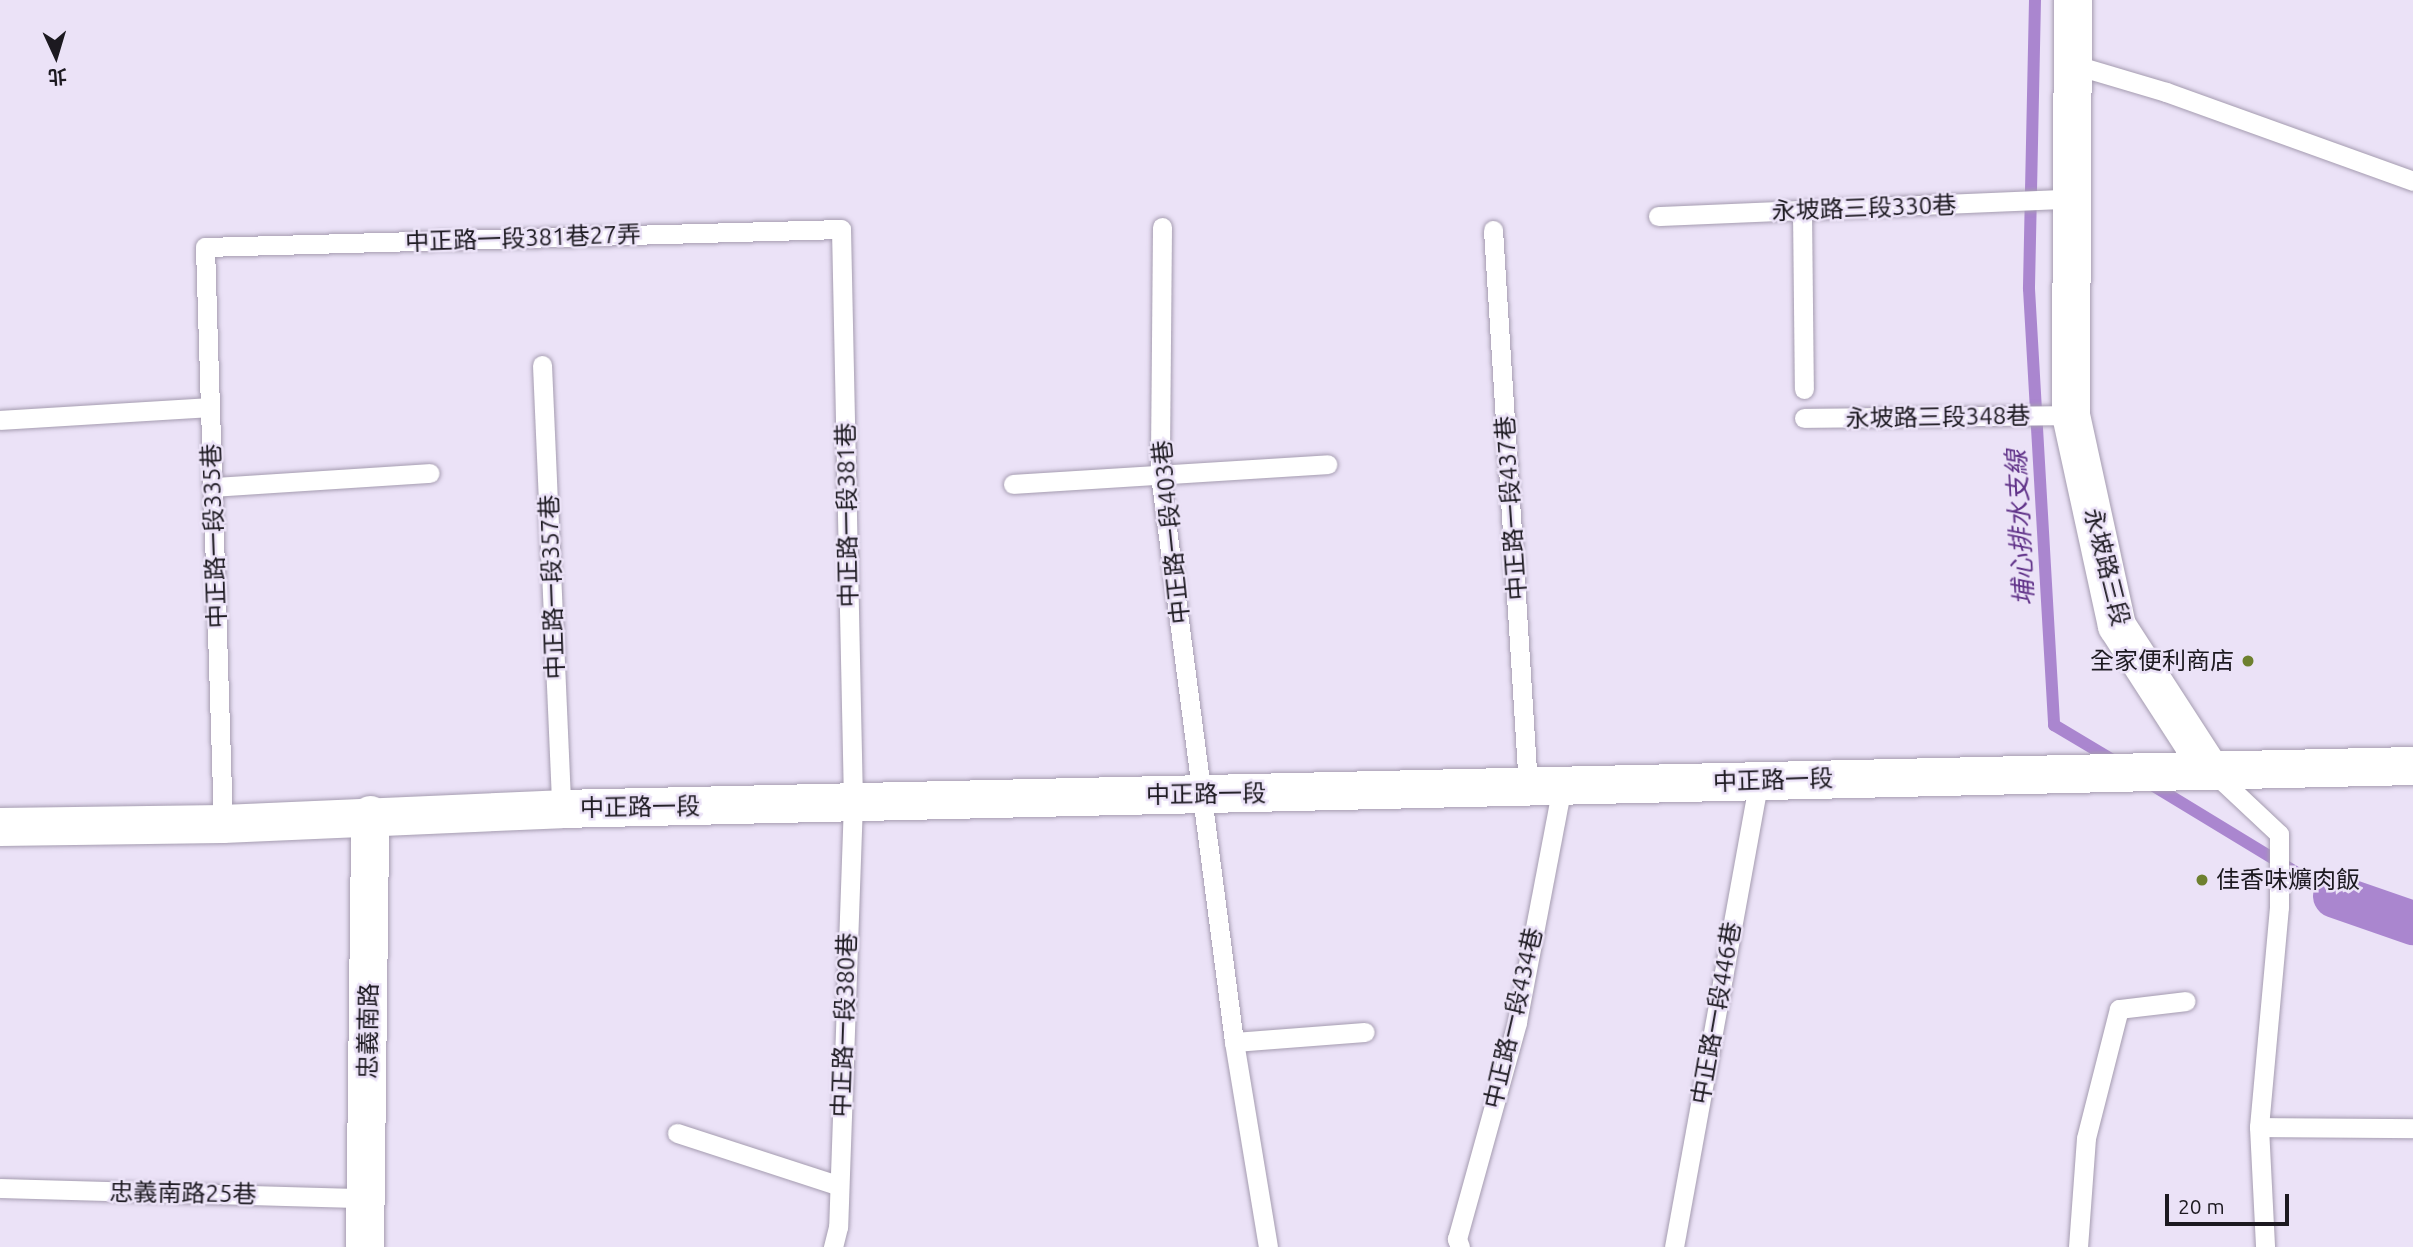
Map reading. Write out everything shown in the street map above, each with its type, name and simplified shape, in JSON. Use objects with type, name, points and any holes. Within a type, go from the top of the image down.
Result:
[{"type":"main road","name":"永坡路三段","points":[[2073,0],[2071,415],[2117,626],[2209,768]]},
{"type":"main road","name":"中正路一段","points":[[0,827],[223,824],[561,809],[2413,765]]},
{"type":"main road","name":"忠義南路","points":[[365,1247],[370,816]]},
{"type":"lane","points":[[2072,64],[2166,92],[2413,181]]},
{"type":"lane","name":"永坡路三段330巷","points":[[1658,216],[2070,199]]},
{"type":"lane","points":[[1802,210],[1804,389]]},
{"type":"lane","name":"中正路一段403巷","points":[[1162,228],[1160,475],[1234,1042]]},
{"type":"lane","name":"中正路一段381巷27弄","points":[[205,247],[841,229]]},
{"type":"lane","name":"中正路一段381巷","points":[[841,229],[853,802]]},
{"type":"lane","name":"中正路一段437巷","points":[[1493,230],[1545,786]]},
{"type":"lane","name":"中正路一段335巷","points":[[205,247],[223,824]]},
{"type":"lane","name":"中正路一段357巷","points":[[542,365],[561,809]]},
{"type":"lane","points":[[0,420],[210,407]]},
{"type":"lane","name":"永坡路三段348巷","points":[[1804,418],[2071,415]]},
{"type":"lane","points":[[1013,484],[1327,464]]},
{"type":"lane","points":[[213,487],[430,473]]},
{"type":"lane","name":"永坡路三段","points":[[2209,768],[2279,834],[2279,907],[2259,1127],[2265,1247]]},
{"type":"lane","name":"中正路一段446巷","points":[[1674,1247],[1759,780]]},
{"type":"lane","name":"中正路一段434巷","points":[[1460,1247],[1457,1239],[1517,1022],[1545,786]]},
{"type":"lane","name":"中正路一段380巷","points":[[833,1247],[853,802]]},
{"type":"lane","points":[[2078,1247],[2086,1138],[2119,1009],[2186,1001]]},
{"type":"lane","points":[[1268,1247],[1234,1042],[1364,1032]]},
{"type":"lane","points":[[2259,1127],[2413,1128]]},
{"type":"lane","points":[[677,1133],[837,1185]]},
{"type":"lane","name":"忠義南路25巷","points":[[0,1188],[365,1198]]},
{"type":"waterway","name":"埔心排水支線","points":[[2035,0],[2029,289],[2054,725],[2116,762]]},
{"type":"waterway","name":"埔心排水支線","points":[[2149,783],[2335,896]]},
{"type":"waterway","points":[[2335,896],[2413,923]]},
{"type":"place","name":"全家便利商店","points":[[2248,661]]},
{"type":"place","name":"佳香味爌肉飯","points":[[2202,880]]}]
